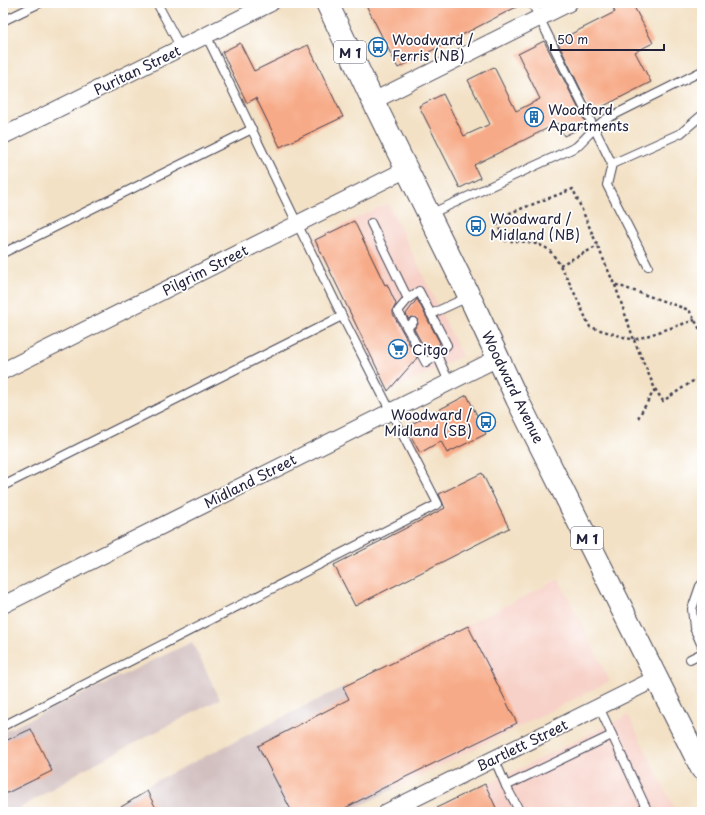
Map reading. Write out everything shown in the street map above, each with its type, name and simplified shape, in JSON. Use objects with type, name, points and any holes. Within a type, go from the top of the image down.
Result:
[{"type":"main road","name":"Woodward Avenue","points":[[327,3],[373,101],[469,296],[517,399],[702,769]]},
{"type":"street","name":"Puritan Street","points":[[3,136],[271,3]]},
{"type":"street","points":[[373,101],[569,3]]},
{"type":"street","name":"Pilgrim Street","points":[[3,371],[407,169]]},
{"type":"street","name":"Midland Street","points":[[3,605],[498,358]]},
{"type":"street","name":"Bartlett Street","points":[[386,812],[657,678]]},
{"type":"lane","points":[[3,21],[40,3]]},
{"type":"lane","points":[[157,3],[181,48]]},
{"type":"lane","points":[[532,3],[612,164],[607,185],[648,266]]},
{"type":"lane","points":[[3,726],[438,504],[342,316],[206,35]]},
{"type":"lane","points":[[429,214],[576,147],[594,128],[606,119],[702,71]]},
{"type":"lane","points":[[612,164],[682,133],[702,115]]},
{"type":"lane","points":[[3,253],[252,129]]},
{"type":"lane","points":[[371,223],[408,299]]},
{"type":"lane","points":[[419,290],[427,309],[434,325],[447,345],[426,363],[419,341],[410,325],[398,311],[408,299],[419,290]]},
{"type":"lane","points":[[427,309],[469,296]]},
{"type":"lane","points":[[3,486],[342,316]]},
{"type":"lane","points":[[437,354],[449,382]]},
{"type":"lane","points":[[702,584],[692,609],[694,628],[702,646]]},
{"type":"lane","points":[[690,659],[702,653]]},
{"type":"lane","points":[[599,707],[648,812]]},
{"type":"lane","points":[[506,786],[612,735]]},
{"type":"lane","points":[[494,758],[506,786],[520,812]]},
{"type":"path","points":[[695,320],[634,340],[590,327],[557,260],[547,249],[528,241],[506,241],[494,219],[573,189],[614,284],[634,340],[655,388],[663,401],[702,375]]},
{"type":"path","points":[[560,265],[598,246]]},
{"type":"path","points":[[614,284],[689,310],[702,332]]},
{"type":"path","points":[[638,418],[655,388]]},
{"type":"shaded area","points":[[388,203],[462,356],[388,392],[313,239]]},
{"type":"shaded area","points":[[559,579],[610,681],[394,789],[343,687]]},
{"type":"shaded area","points":[[192,642],[220,699],[86,768],[14,812],[3,812],[3,732]]},
{"type":"shaded area","points":[[343,687],[394,789],[347,812],[105,812],[146,786]]},
{"type":"shaded area","points":[[628,715],[676,812],[432,812]]},
{"type":"building","points":[[365,3],[524,3],[398,68]]},
{"type":"building","points":[[619,3],[632,3],[653,43],[635,52],[651,82],[592,112],[557,41],[615,12],[612,6]]},
{"type":"building","name":"Woodford Apartments","points":[[544,41],[587,125],[564,136],[558,123],[474,165],[480,178],[460,188],[419,106],[443,94],[464,136],[490,124],[468,80],[494,67],[516,111],[540,99],[518,54]]},
{"type":"building","points":[[240,43],[254,71],[308,45],[343,117],[280,147],[256,98],[247,103],[222,52]]},
{"type":"building","points":[[354,221],[385,285],[387,284],[396,304],[393,314],[417,358],[388,391],[315,240]]},
{"type":"building","points":[[417,299],[440,343],[430,354],[426,347],[425,349],[414,329],[418,324],[417,318],[412,317],[408,319],[406,314]]},
{"type":"building","points":[[467,395],[486,434],[447,453],[441,441],[420,453],[406,427]]},
{"type":"building","points":[[482,473],[509,528],[355,606],[334,565],[445,508],[439,494]]},
{"type":"building","points":[[468,626],[517,723],[381,789],[338,812],[292,812],[258,746],[349,699],[343,687]]},
{"type":"building","points":[[31,729],[52,771],[3,795],[3,742]]},
{"type":"building","points":[[485,784],[498,812],[428,812]]},
{"type":"building","points":[[147,791],[158,812],[113,812]]},
{"type":"place","name":"Woodward / Ferris (NB)","points":[[378,47]]},
{"type":"place","name":"Woodford Apartments","points":[[534,117]]},
{"type":"place","name":"Woodward / Midland (NB)","points":[[476,226]]},
{"type":"place","name":"Citgo","points":[[398,349]]},
{"type":"place","name":"Woodward / Midland (SB)","points":[[486,422]]}]
